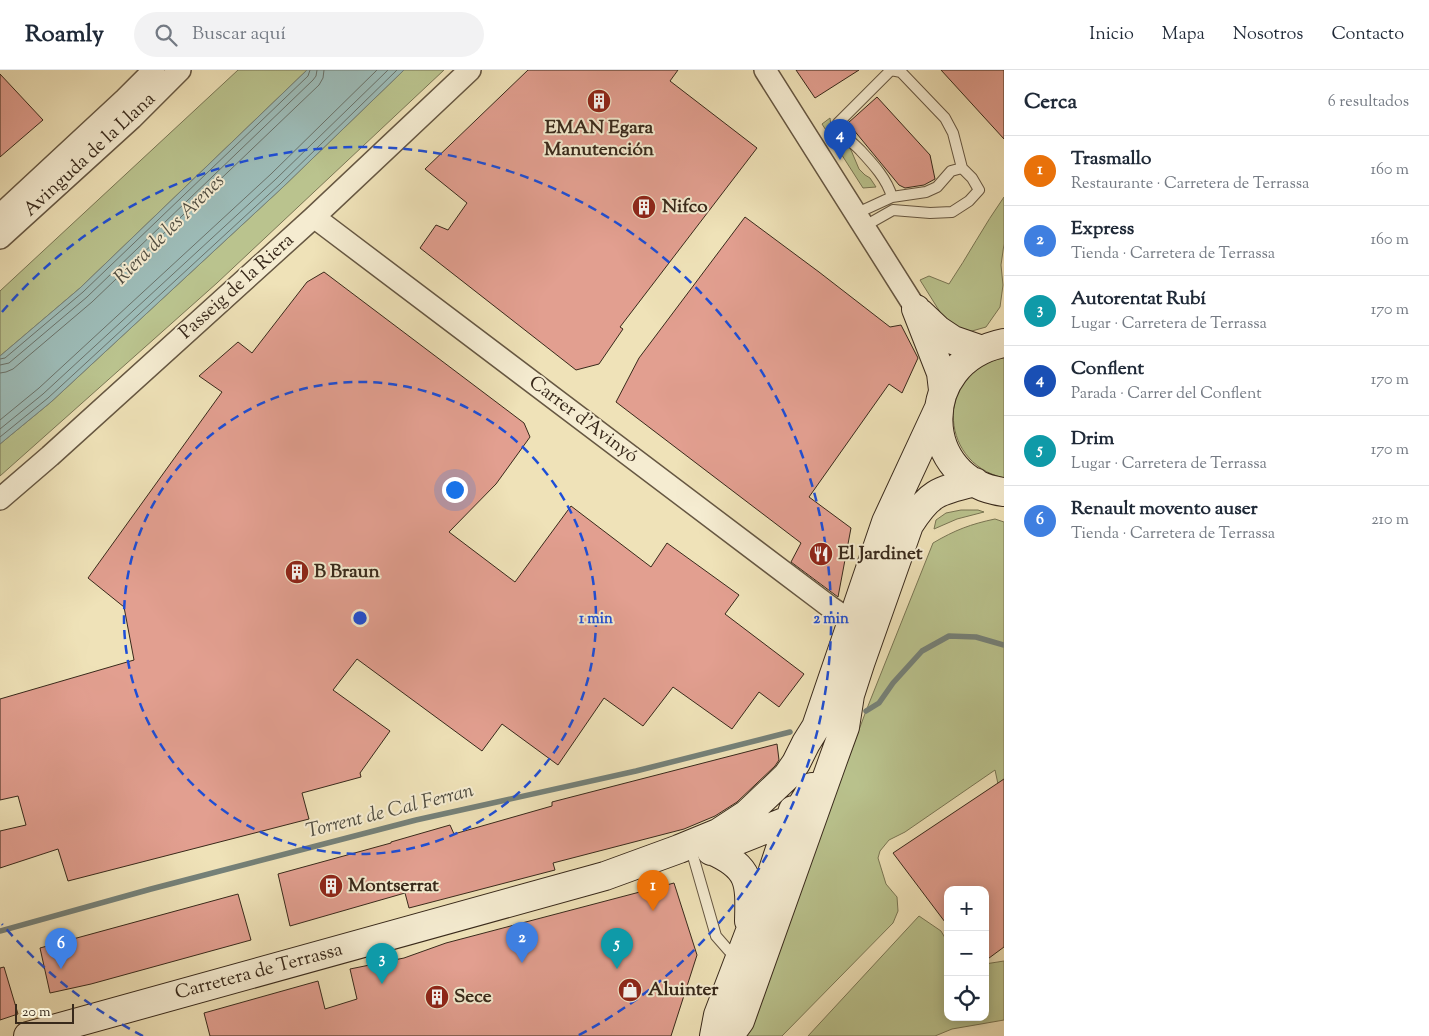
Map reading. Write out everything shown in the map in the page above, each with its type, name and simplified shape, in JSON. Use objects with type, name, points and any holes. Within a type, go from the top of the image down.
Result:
[{"type":"main road","points":[[916,309],[938,330],[953,340],[995,342]]},
{"type":"main road","points":[[916,309],[941,373],[941,400],[938,423],[945,449],[961,472],[995,490]]},
{"type":"main road","points":[[606,876],[718,834],[747,814],[787,776],[816,727],[886,522],[949,378],[967,359],[995,342]]},
{"type":"main road","points":[[729,1036],[740,1020],[845,727],[850,695],[909,525],[920,509],[936,493],[947,489],[995,490]]},
{"type":"main road","points":[[606,876],[664,864],[703,853],[789,820],[799,811],[806,800],[814,783],[835,722],[850,695]]},
{"type":"main road","points":[[714,1036],[718,1015],[771,876],[815,747],[816,727]]},
{"type":"main road","points":[[703,853],[729,858],[742,871],[748,885],[749,933]]},
{"type":"main road","name":"Carretera de Terrassa","points":[[28,1036],[606,876]]},
{"type":"street","name":"Avinguda de la Llana","points":[[0,215],[154,70]]},
{"type":"street","name":"Avinguda de la Llana","points":[[0,238],[132,118],[180,70]]},
{"type":"street","name":"Passeig de la Riera","points":[[0,499],[314,217],[470,70]]},
{"type":"street","points":[[765,70],[916,309]]},
{"type":"street","name":"Carrer d'Avinyó","points":[[314,217],[852,622]]},
{"type":"lane","points":[[859,220],[893,210],[930,213],[952,212],[969,201],[979,190],[972,178],[962,168],[953,133],[945,118],[902,72],[892,70],[838,123],[840,131],[862,152],[887,183],[892,196]]},
{"type":"lane","points":[[859,220],[892,196],[926,192],[937,187],[951,171],[962,168]]},
{"type":"lane","points":[[703,853],[716,936],[738,962]]},
{"type":"green space","points":[[238,70],[307,70],[80,288],[0,356],[0,291]]},
{"type":"green space","points":[[404,70],[444,70],[217,283],[0,476],[0,444],[51,402],[283,187]]},
{"type":"green space","points":[[830,118],[831,127],[851,150],[859,169],[870,178],[876,187],[863,188],[822,124]]},
{"type":"green space","points":[[1004,197],[1004,244],[1001,265],[1003,285],[1000,307],[986,327],[965,331],[951,325],[940,312],[920,280],[929,276],[949,284]]},
{"type":"green space","points":[[1004,358],[1004,478],[981,469],[966,454],[956,435],[953,415],[957,396],[966,378],[982,365]]},
{"type":"green space","points":[[961,510],[984,512],[957,519],[934,529],[936,520],[946,513]]},
{"type":"green space","points":[[995,519],[1004,522],[1004,779],[998,784],[995,770],[905,832],[889,840],[880,851],[878,858],[886,884],[897,897],[898,911],[893,923],[782,1036],[745,1036],[866,711],[933,543],[963,528]]},
{"type":"green space","points":[[919,916],[941,931],[944,936],[944,1021],[989,1021],[989,963],[1004,961],[1004,1020],[952,1029],[935,1036],[808,1036]]},
{"type":"water","name":"Riera de les Arenes","points":[[307,70],[404,70],[283,187],[51,402],[0,444],[0,356],[80,288]]},
{"type":"building","points":[[528,70],[678,70],[670,81],[757,148],[620,327],[623,329],[599,364],[576,370],[420,248],[436,225],[448,230],[467,203],[425,169]]},
{"type":"building","points":[[796,70],[859,70],[815,98]]},
{"type":"building","points":[[941,70],[1004,70],[1004,139]]},
{"type":"building","points":[[0,74],[43,120],[0,157]]},
{"type":"building","points":[[877,97],[930,155],[935,179],[924,185],[905,188],[899,185],[848,123]]},
{"type":"building","points":[[745,217],[890,327],[901,325],[918,358],[902,393],[889,384],[809,497],[851,528],[838,597],[791,562],[801,543],[616,402],[639,358]]},
{"type":"building","name":"B Braun","points":[[324,272],[524,423],[530,437],[496,484],[449,532],[515,582],[571,506],[651,567],[667,543],[739,595],[725,614],[804,674],[779,707],[759,692],[732,729],[673,687],[643,726],[604,698],[558,765],[502,724],[482,751],[357,659],[333,690],[390,731],[360,773],[361,777],[302,793],[309,819],[68,881],[58,849],[0,868],[0,831],[26,825],[18,796],[0,800],[0,699],[134,660],[124,607],[88,578],[222,392],[199,376],[238,342],[252,353],[307,282]]},
{"type":"building","points":[[777,744],[779,760],[775,766],[737,802],[715,816],[684,829],[553,863],[555,870],[409,908],[405,893],[290,926],[278,874],[450,825],[454,834],[552,806],[552,802]]},
{"type":"building","points":[[1004,779],[1004,947],[989,958],[989,886],[944,886],[944,921],[893,853]]},
{"type":"building","points":[[674,883],[697,955],[671,1036],[210,1036],[204,1013],[318,981],[325,1009],[357,999],[350,969],[404,958],[446,943]]},
{"type":"building","points":[[238,894],[251,940],[91,984],[50,993],[40,948]]},
{"type":"building","points":[[4,967],[18,1014],[0,1020],[0,968]]},
{"type":"waterway","points":[[866,711],[879,703],[893,683],[922,651],[949,636],[976,637],[1004,645]]},
{"type":"waterway","name":"Torrent de Cal Ferran","points":[[0,931],[151,889],[416,820],[636,771],[790,732]]},
{"type":"place","name":"EMAN Egara Manutención","points":[[599,101]]},
{"type":"place","name":"Conflent","points":[[840,160]]},
{"type":"place","name":"Nifco","points":[[644,207]]},
{"type":"place","name":"El Jardinet","points":[[821,554]]},
{"type":"place","name":"B Braun","points":[[297,572]]},
{"type":"place","name":"Montserrat","points":[[331,886]]},
{"type":"place","name":"Trasmallo","points":[[653,911]]},
{"type":"place","name":"Express","points":[[522,963]]},
{"type":"place","name":"Renault movento auser","points":[[61,969]]},
{"type":"place","name":"Drim","points":[[617,969]]},
{"type":"place","name":"Autorentat Rubí","points":[[382,984]]},
{"type":"place","name":"Aluinter","points":[[630,990]]},
{"type":"place","name":"Sece","points":[[437,997]]}]
